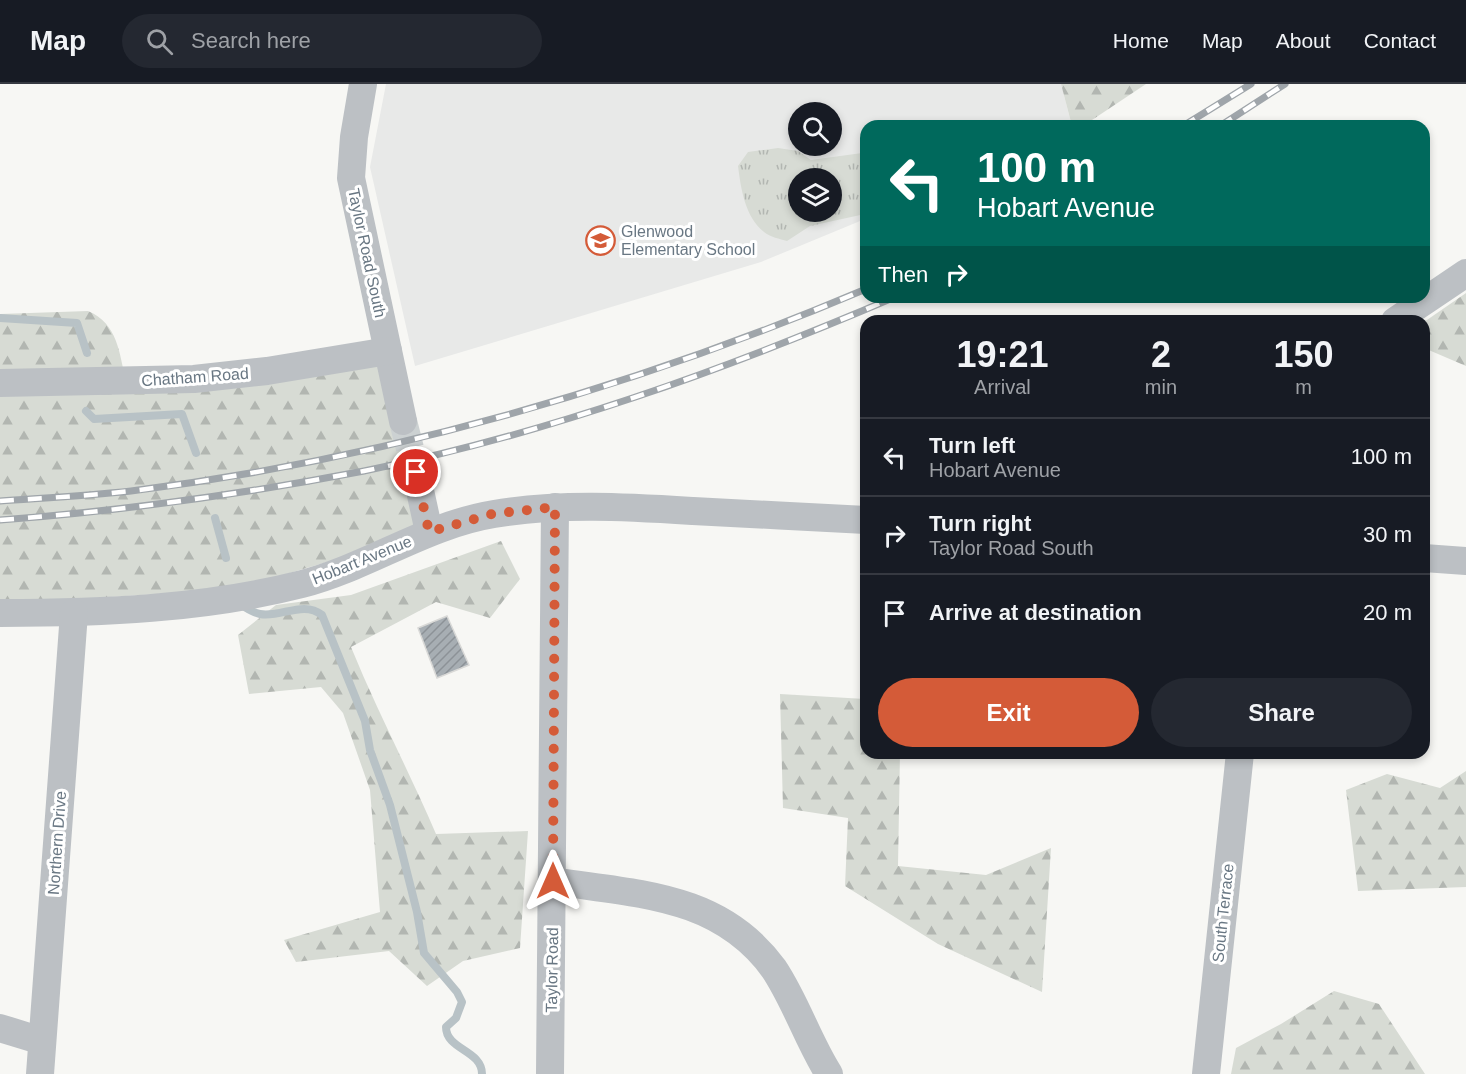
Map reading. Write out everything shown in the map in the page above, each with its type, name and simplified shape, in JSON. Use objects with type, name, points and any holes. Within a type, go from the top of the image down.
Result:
[{"type":"street","name":"Taylor Road South","points":[[363,84],[354,137],[351,178],[403,421]]},
{"type":"street","points":[[1430,297],[1466,273]]},
{"type":"street","points":[[1404,315],[1422,303]]},
{"type":"street","name":"Chatham Road","points":[[0,383],[194,379],[267,371],[388,351]]},
{"type":"street","points":[[416,472],[429,532]]},
{"type":"street","name":"Hobart Avenue","points":[[0,613],[74,613],[154,607],[303,584],[332,574],[429,532],[492,514],[555,507],[622,507],[860,520]]},
{"type":"street","name":"Taylor Road","points":[[550,1074],[555,507]]},
{"type":"street","points":[[1430,558],[1466,561]]},
{"type":"street","name":"Northern Drive","points":[[40,1074],[74,613]]},
{"type":"street","name":"South Terrace","points":[[1206,1074],[1239,759]]},
{"type":"street","points":[[553,881],[664,899],[695,906],[722,919],[740,932],[774,970],[829,1074]]},
{"type":"street","points":[[0,1028],[42,1041]]},
{"type":"shaded area","name":"Glenwood Elementary School","points":[[386,84],[1061,84],[1070,120],[860,120],[860,221],[761,262],[415,366],[370,167]]},
{"type":"green space","points":[[1061,84],[1146,84],[1092,120],[1070,120]]},
{"type":"green space","points":[[778,148],[788,150],[788,156],[805,156],[811,160],[860,153],[860,215],[842,219],[842,168],[788,168],[788,222],[828,222],[810,226],[787,241],[769,235],[758,226],[748,211],[738,166],[748,152]]},
{"type":"green space","points":[[1466,293],[1466,366],[1430,351],[1430,318]]},
{"type":"green space","points":[[88,311],[106,323],[116,340],[126,381],[388,351],[429,532],[235,589],[0,604],[0,314]]},
{"type":"green space","points":[[501,541],[520,579],[490,618],[436,602],[351,647],[436,834],[528,831],[520,948],[463,961],[427,986],[389,951],[296,962],[284,940],[380,912],[370,790],[343,713],[321,687],[249,694],[238,635],[276,605],[351,595]]},
{"type":"green space","points":[[780,694],[860,699],[860,759],[900,759],[898,866],[986,875],[1051,848],[1042,992],[938,944],[845,886],[848,818],[783,808]]},
{"type":"green space","points":[[1466,771],[1466,887],[1358,891],[1346,790],[1387,774],[1440,788]]},
{"type":"green space","points":[[1334,991],[1379,1004],[1425,1074],[1231,1074],[1236,1048],[1281,1024]]},
{"type":"building","points":[[447,616],[469,665],[437,678],[418,628]]},
{"type":"waterway","points":[[0,318],[77,323],[87,353]]},
{"type":"waterway","points":[[86,411],[94,419],[182,414],[196,453]]},
{"type":"waterway","points":[[215,518],[226,558]]},
{"type":"waterway","points":[[243,606],[253,612],[268,615],[300,609],[315,611],[322,615],[365,721],[370,750],[390,805],[417,912],[424,953],[457,992],[462,1002],[456,1018],[446,1027],[448,1035],[457,1046],[476,1060],[482,1074]]},
{"type":"tunnel","points":[[403,421],[416,472]]},
{"type":"railway","points":[[1193,120],[1251,84]]},
{"type":"railway","points":[[1229,120],[1285,84]]},
{"type":"railway","points":[[0,501],[115,493],[226,477],[320,460],[413,439],[505,416],[597,388],[777,325],[860,291]]},
{"type":"railway","points":[[0,520],[137,507],[228,494],[364,471],[432,456],[634,398],[766,350],[881,303]]},
{"type":"place","name":"Glenwood Elementary School","points":[[600,240]]},
{"type":"route","points":[[416,472],[429,532],[492,514],[555,507],[553,881]]}]
